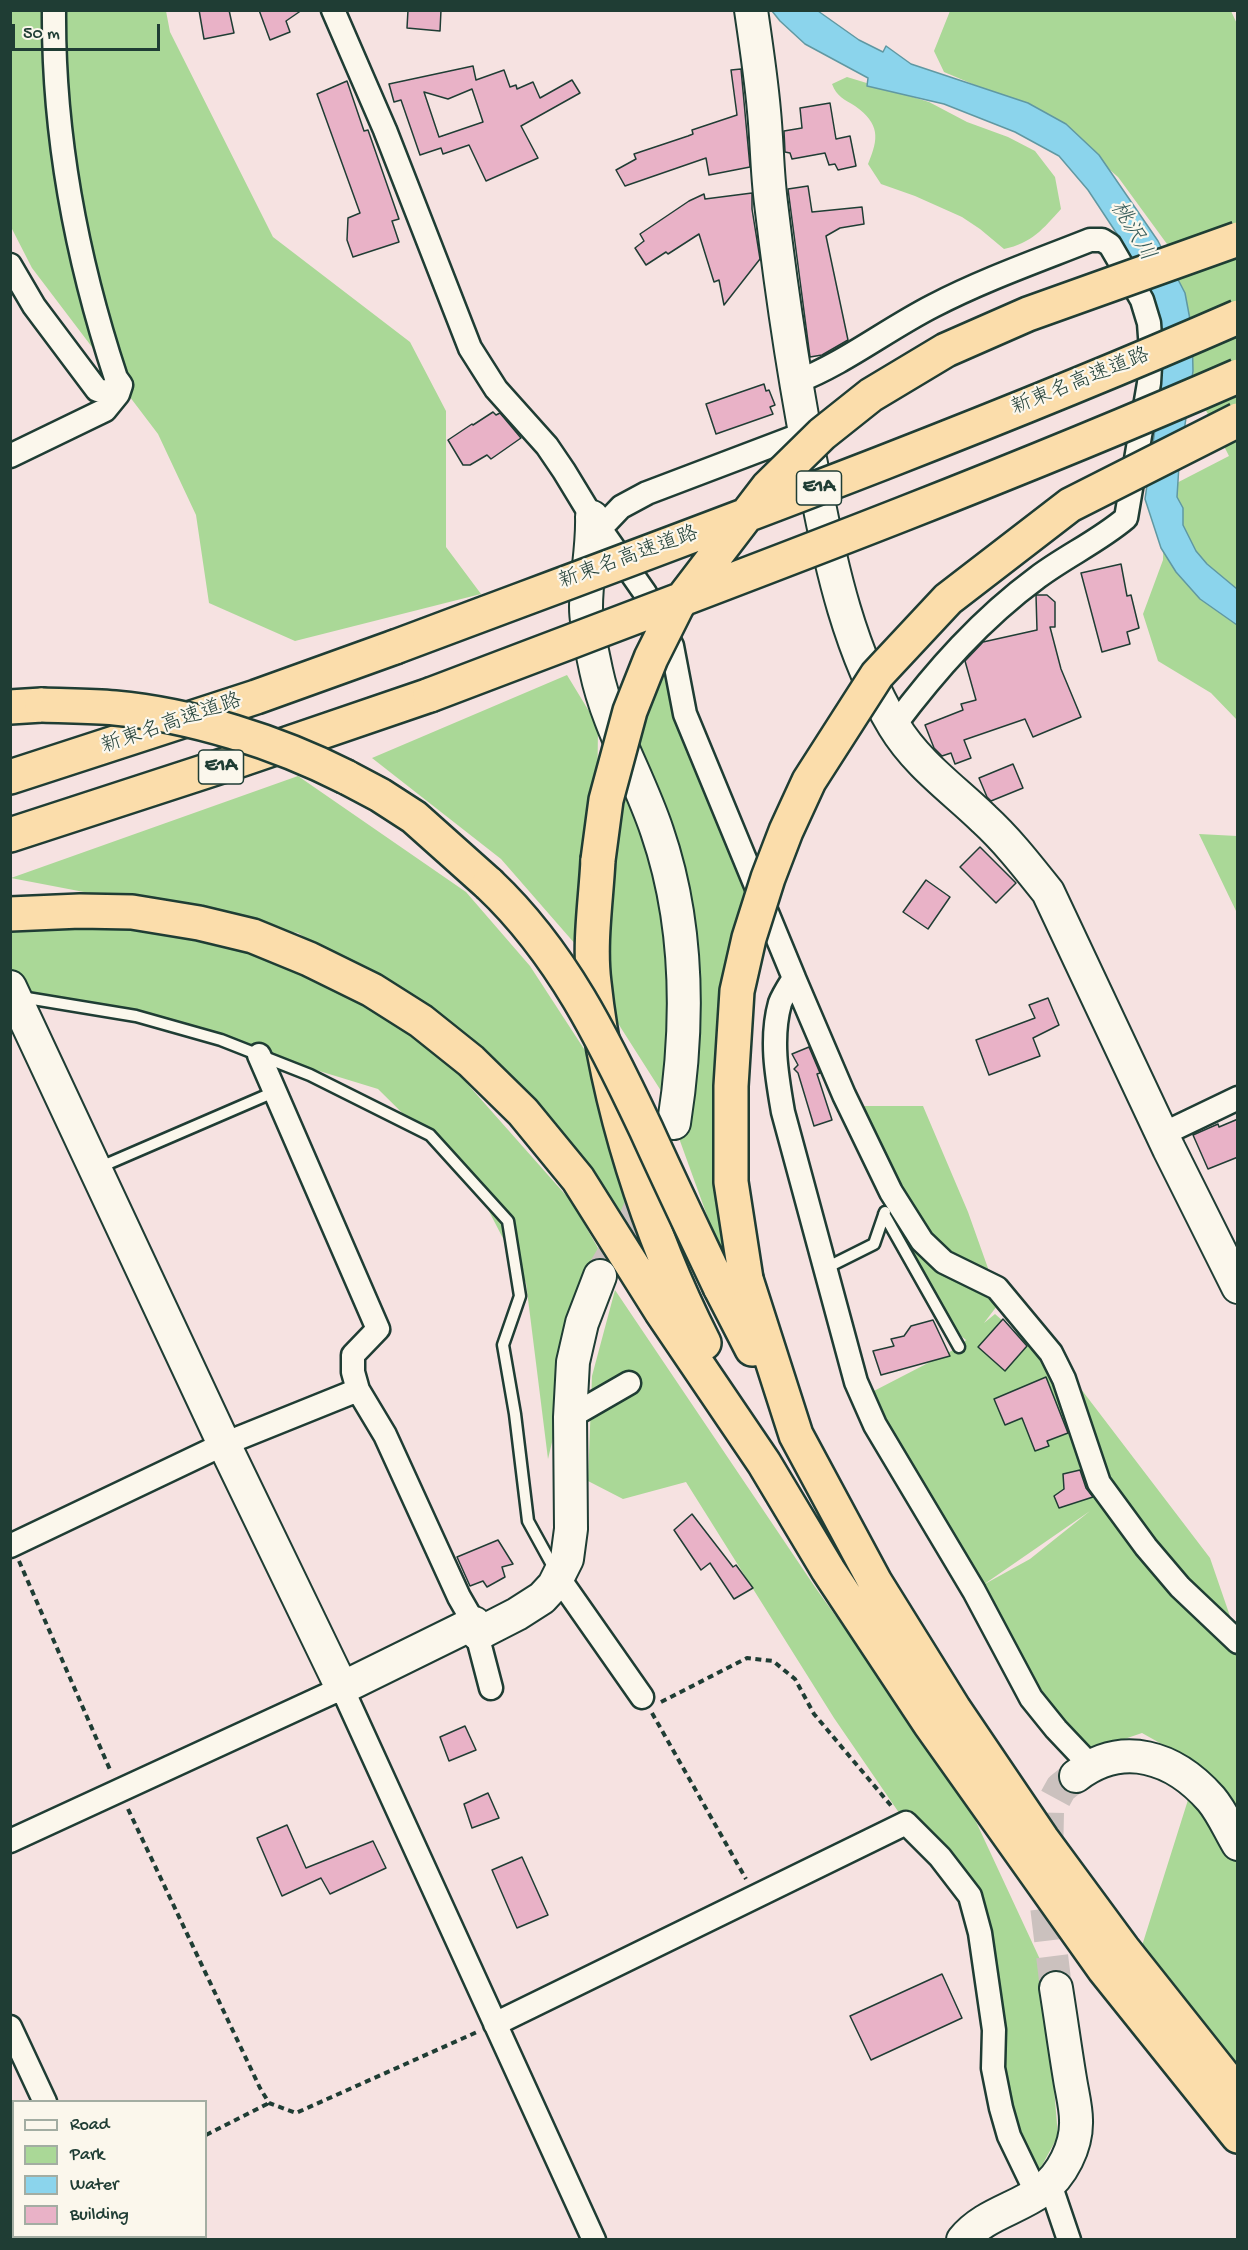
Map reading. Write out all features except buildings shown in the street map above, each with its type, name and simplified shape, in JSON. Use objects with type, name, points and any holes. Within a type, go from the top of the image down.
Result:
[{"type":"highway","points":[[764,1463],[685,1306],[626,1144],[612,1087],[593,982],[598,860],[606,800],[630,711],[651,658],[677,606],[768,487],[822,434],[871,395],[946,350],[1028,314],[1238,238]]},
{"type":"highway","name":"新東名高速道路","points":[[10,777],[256,697],[839,481],[1123,367],[1238,317]]},
{"type":"highway","name":"E1A","points":[[10,835],[430,695],[855,532],[1134,421],[1238,376]]},
{"type":"highway","points":[[733,1283],[731,1086],[737,991],[749,938],[768,878],[809,781],[878,675],[948,598],[1070,505],[1238,420]]},
{"type":"highway","points":[[26,706],[117,708],[186,720],[238,734],[313,760],[380,795],[414,817],[489,884],[532,931],[569,982],[604,1041],[733,1283],[796,1435],[875,1582],[960,1718],[1042,1839],[1123,1949],[1238,2094]]},
{"type":"highway","points":[[10,914],[80,911],[132,912],[199,923],[252,936],[372,990],[422,1021],[471,1061],[523,1112],[578,1179],[661,1311],[764,1463],[828,1570],[943,1743],[1104,1969],[1238,2136]]},
{"type":"street","points":[[10,456],[105,410],[118,394],[121,385],[116,378],[91,294],[73,211],[55,83],[54,10]]},
{"type":"street","points":[[333,10],[385,130],[470,348],[496,389],[547,446],[596,523],[645,592],[672,646],[685,714],[844,1095],[891,1192],[922,1241],[944,1262],[997,1288],[1051,1353],[1064,1379],[1100,1484],[1146,1547],[1180,1587],[1238,1642]]},
{"type":"street","points":[[751,10],[765,111],[770,199],[796,382],[822,519],[840,595],[860,660],[894,726],[924,766],[985,820],[1019,856],[1048,892],[1238,1287]]},
{"type":"street","points":[[796,382],[836,364],[931,307],[973,286],[1090,240],[1102,240],[1110,245],[1142,300],[1149,323],[1151,350],[1149,383],[1126,518],[1039,576],[996,609],[929,680],[894,726]]},
{"type":"street","points":[[10,265],[34,306],[97,390],[118,394]]},
{"type":"street","points":[[674,1123],[684,1035],[682,957],[672,884],[658,832],[612,720],[596,672],[586,610],[596,523],[647,493],[805,433]]},
{"type":"street","points":[[794,978],[781,1002],[776,1033],[776,1073],[786,1123],[856,1382],[875,1425],[974,1590],[1031,1698],[1056,1729],[1083,1770],[1114,1757],[1138,1755],[1164,1762],[1189,1779],[1212,1800],[1238,1844]]},
{"type":"street","points":[[12,993],[224,1444],[342,1688],[594,2240]]},
{"type":"street","points":[[259,1055],[378,1329],[353,1355],[353,1372],[358,1390],[385,1436],[478,1634],[542,1599],[554,1586],[567,1559],[571,1529],[570,1417],[573,1362],[582,1323],[600,1275]]},
{"type":"street","points":[[1163,1134],[1238,1098]]},
{"type":"street","points":[[570,1417],[628,1383]]},
{"type":"street","points":[[11,1546],[224,1444],[358,1390]]},
{"type":"street","points":[[558,1577],[642,1697]]},
{"type":"street","points":[[10,1841],[342,1688],[474,1623]]},
{"type":"street","points":[[474,1623],[491,1688]]},
{"type":"street","points":[[495,2024],[906,1823],[940,1857],[970,1896],[980,1933],[994,2030],[993,2068],[1009,2136],[1044,2189],[1069,2240]]},
{"type":"street","points":[[963,2240],[969,2233],[997,2214],[1044,2189],[1064,2166],[1071,2147],[1076,2121],[1056,1988]]},
{"type":"street","points":[[10,2027],[44,2100]]},
{"type":"lane","points":[[12,993],[136,1016],[221,1040],[310,1075],[430,1135],[508,1221],[520,1296],[503,1345],[515,1414],[528,1521],[558,1577]]},
{"type":"lane","points":[[95,1169],[274,1092]]},
{"type":"lane","points":[[826,1268],[874,1244],[891,1192]]},
{"type":"lane","points":[[884,1214],[959,1347]]},
{"type":"path","points":[[11,1546],[119,1790],[255,2078],[269,2103],[296,2113],[495,2024]]},
{"type":"path","points":[[642,1697],[644,1711],[747,1658],[773,1661],[795,1679],[814,1714],[906,1823]]},
{"type":"path","points":[[642,1697],[756,1898]]},
{"type":"path","points":[[207,2134],[269,2103]]},
{"type":"green space","points":[[11,11],[166,11],[170,32],[273,237],[410,342],[446,411],[446,547],[481,594],[295,641],[209,603],[196,515],[158,434],[32,268],[11,227]]},
{"type":"green space","points":[[950,11],[1231,11],[1238,26],[1237,720],[1211,693],[1158,661],[1143,614],[1163,560],[1165,489],[1229,456],[1181,361],[1167,244],[1118,177],[1046,115],[944,72],[934,51]]},
{"type":"green space","points":[[847,77],[929,102],[967,122],[1008,137],[1035,151],[1055,177],[1061,209],[1030,239],[1004,249],[962,217],[881,184],[868,164],[875,139],[873,125],[863,113],[839,95],[832,84]]},
{"type":"green space","points":[[667,650],[750,884],[727,1263],[709,1221],[663,1094],[607,1006],[610,833],[631,746]]},
{"type":"green space","points":[[567,675],[598,726],[597,817],[583,953],[501,859],[372,758]]},
{"type":"green space","points":[[298,776],[466,892],[530,966],[586,1052],[611,1111],[630,1214],[616,1220],[391,994],[298,933],[11,878]]},
{"type":"green space","points":[[1199,834],[1237,836],[1237,913]]},
{"type":"green space","points":[[10,921],[107,921],[290,951],[432,1044],[571,1201],[598,1248],[548,1459],[526,1283],[476,1186],[378,1089],[156,1021],[11,994]]},
{"type":"green space","points":[[864,1106],[923,1106],[968,1212],[1000,1302],[984,1323],[995,1314],[1060,1371],[1100,1496],[1081,1389],[1210,1558],[1232,1622],[1237,1628],[1237,2064],[1140,1952],[1199,1765],[1142,1733],[1092,1750],[1066,1726],[974,1590],[870,1393],[959,1347],[966,1340],[946,1324],[889,1223],[901,1206]],"holes":[[[1090,1511],[1030,1559],[983,1585]]]},
{"type":"green space","points":[[615,1290],[815,1587],[965,1798],[1044,1968],[1058,2136],[1039,2171],[1032,2173],[1001,2108],[980,1933],[958,1879],[906,1823],[834,1718],[686,1482],[623,1499],[588,1481],[592,1376]]},
{"type":"green space","points":[[11,2109],[12,2238],[169,2239],[11,2239]]},
{"type":"water","name":"桃沢川","points":[[772,11],[818,11],[859,40],[883,52],[886,46],[911,64],[1028,103],[1066,124],[1099,155],[1158,241],[1185,293],[1192,330],[1193,371],[1179,465],[1177,497],[1183,508],[1183,525],[1196,551],[1207,564],[1237,589],[1237,625],[1200,599],[1176,572],[1161,548],[1145,499],[1159,402],[1161,328],[1142,281],[1119,237],[1088,190],[1059,156],[1015,132],[944,104],[867,86],[868,78],[805,44]]},
{"type":"tunnel","points":[[600,1276],[635,1218],[652,1182]]},
{"type":"tunnel","points":[[1056,1988],[1046,1906],[1048,1812],[1061,1788],[1076,1776]]}]
